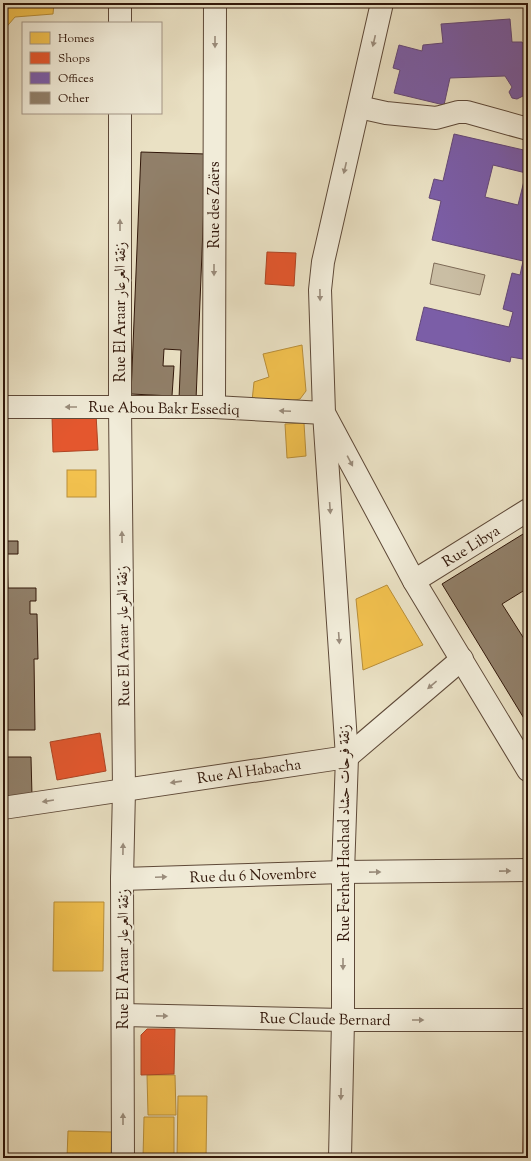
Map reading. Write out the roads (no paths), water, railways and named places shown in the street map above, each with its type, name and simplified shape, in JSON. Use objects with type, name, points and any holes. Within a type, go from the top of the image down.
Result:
[{"type":"street","points":[[120,3],[120,22]]},
{"type":"street","name":"Rue des Zaërs","points":[[214,407],[215,3]]},
{"type":"street","name":"Rue Ferhat Hachad زنقة فرحات حشاد","points":[[340,1158],[343,1020],[343,872],[347,757],[324,413],[320,290],[323,262],[382,3]]},
{"type":"street","points":[[359,107],[386,113],[436,118],[458,112],[467,112],[528,129]]},
{"type":"street","name":"Rue El Araar زنقة العرعار","points":[[120,114],[120,407],[124,790],[122,879],[123,1158]]},
{"type":"street","name":"Rue Abou Bakr Essediq","points":[[3,406],[214,407],[324,413]]},
{"type":"street","points":[[324,413],[414,581],[528,770]]},
{"type":"street","name":"Rue Libya","points":[[414,581],[528,510]]},
{"type":"street","points":[[347,757],[462,660]]},
{"type":"street","name":"Rue Al Habacha","points":[[3,808],[347,757]]},
{"type":"street","name":"Rue du 6 Novembre","points":[[122,879],[343,872],[528,870]]},
{"type":"street","name":"Rue Claude Bernard","points":[[123,1015],[343,1020],[528,1020]]}]
